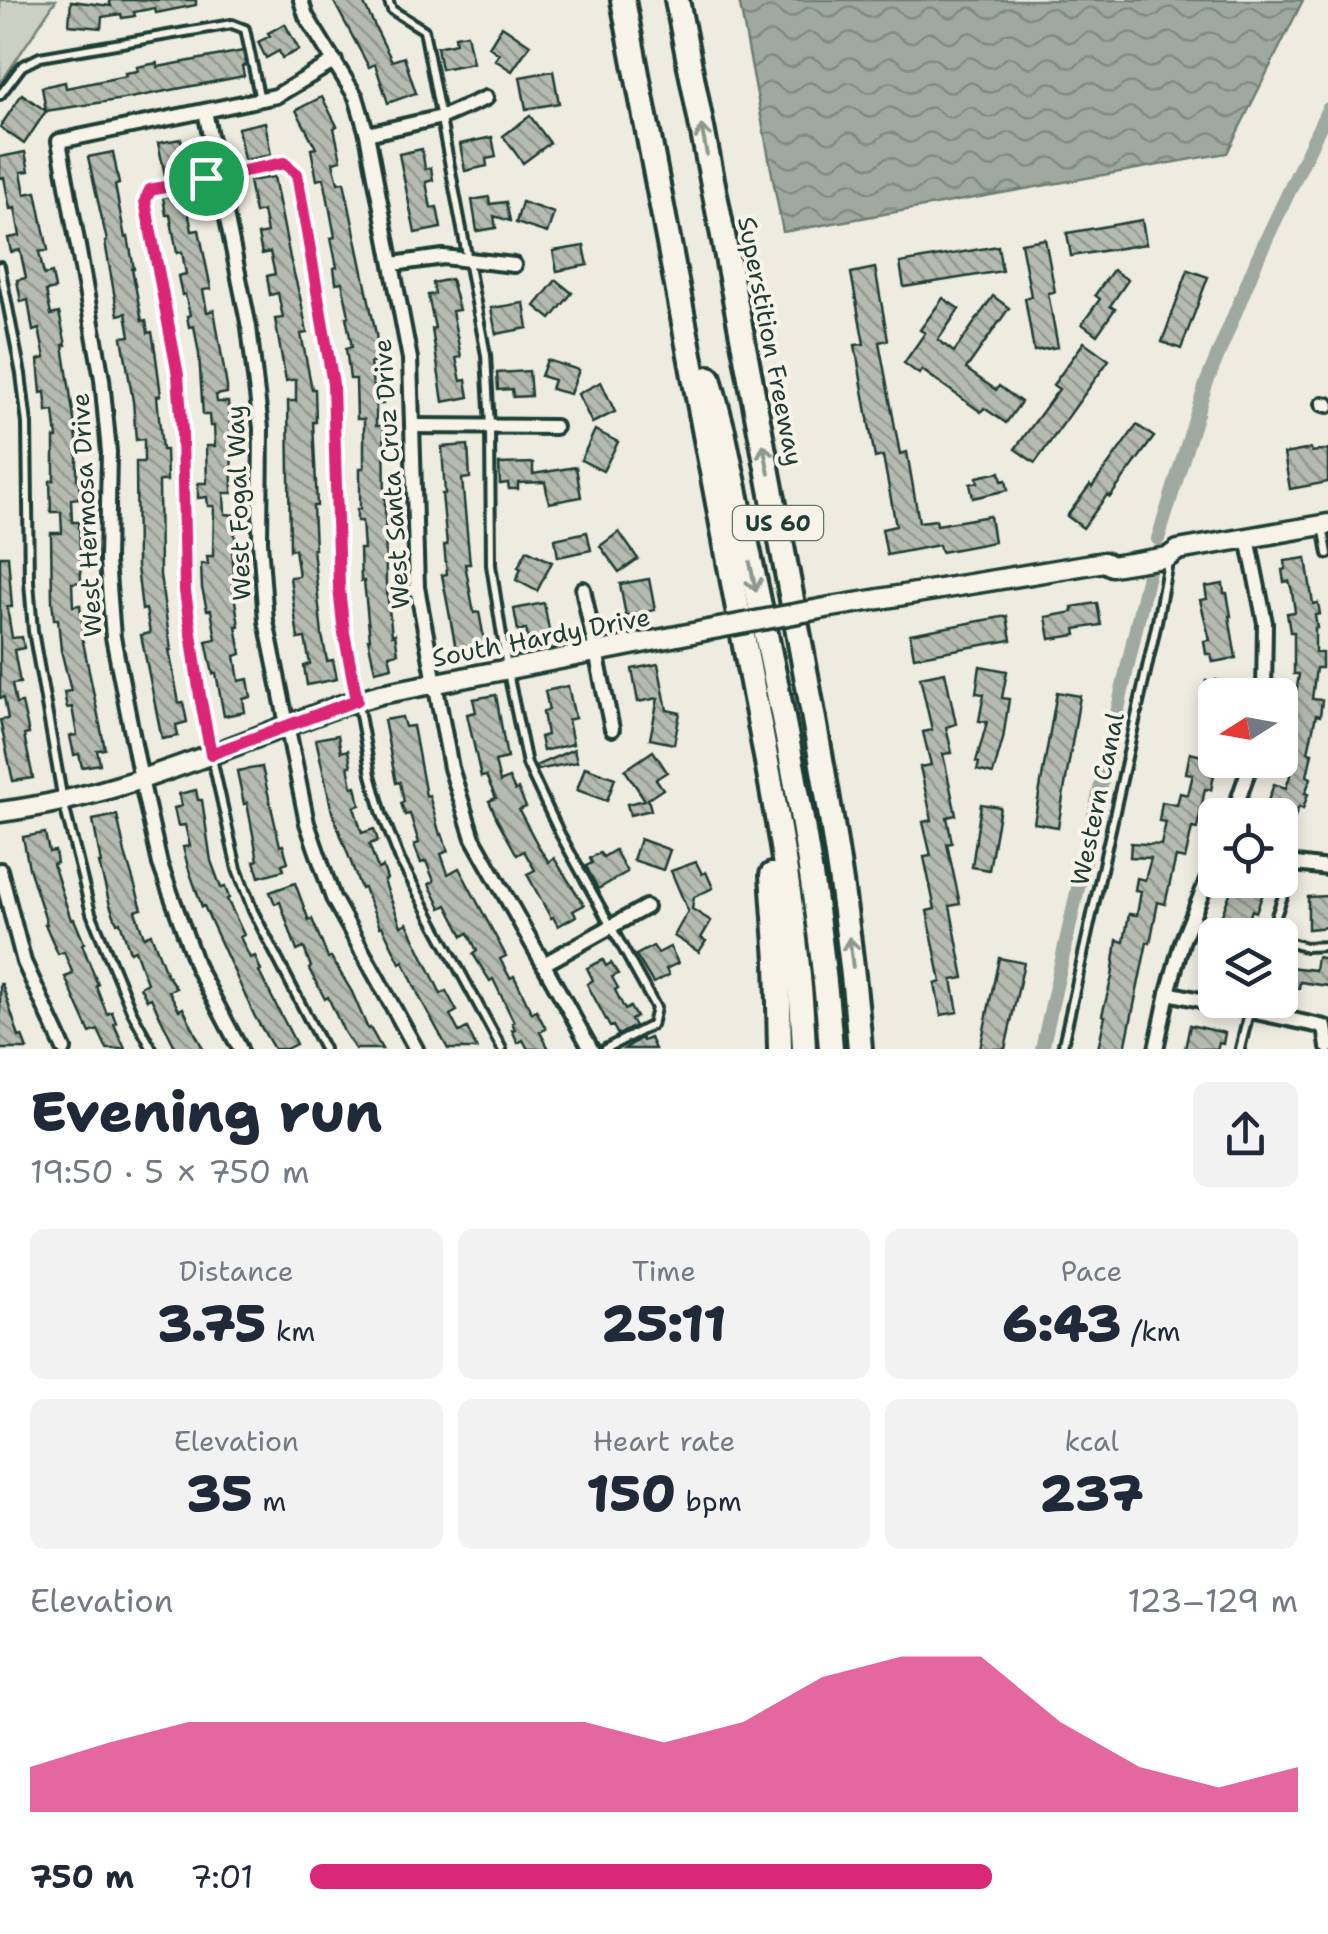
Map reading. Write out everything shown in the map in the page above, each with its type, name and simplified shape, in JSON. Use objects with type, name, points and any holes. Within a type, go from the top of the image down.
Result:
[{"type":"highway","name":"US 60","points":[[623,0],[788,887],[804,1049]]},
{"type":"highway","name":"Superstition Freeway","points":[[677,0],[840,863],[860,1049]]},
{"type":"highway","points":[[670,245],[723,430],[781,712],[822,938],[831,1049]]},
{"type":"highway","points":[[756,702],[771,854],[780,1049]]},
{"type":"street","name":"West Santa Cruz Drive","points":[[301,0],[306,16],[356,97],[367,134],[410,359],[417,587],[451,768],[474,838],[592,1049]]},
{"type":"street","points":[[205,111],[276,96],[335,62]]},
{"type":"street","points":[[367,134],[442,117],[486,98]]},
{"type":"street","name":"West Hermosa Drive","points":[[205,111],[59,141],[102,379],[109,452],[107,561],[113,637],[141,779],[160,864],[197,967],[240,1049]]},
{"type":"street","name":"West Fogal Way","points":[[205,111],[248,328],[261,428],[260,542],[266,621],[306,822],[334,898],[416,1049]]},
{"type":"street","points":[[392,264],[443,257],[514,265]]},
{"type":"street","points":[[413,426],[554,427]]},
{"type":"street","name":"South Hardy Drive","points":[[0,812],[64,801],[141,779],[357,700],[434,683],[832,607],[1104,562],[1112,566],[1138,556],[1326,524]]},
{"type":"street","points":[[1248,538],[1264,623],[1264,678]]},
{"type":"street","points":[[583,589],[612,729]]},
{"type":"street","points":[[1298,864],[1328,868]]},
{"type":"street","points":[[0,870],[24,962],[64,1049]]},
{"type":"street","points":[[1156,1049],[1182,942],[1200,898]]},
{"type":"street","points":[[544,964],[646,908]]},
{"type":"street","points":[[1168,993],[1198,997]]},
{"type":"street","points":[[1295,1018],[1325,1027],[1328,1047]]},
{"type":"lane","points":[[388,0],[392,10],[424,30],[486,355],[490,565],[528,764],[560,834],[656,1008],[652,1025],[605,1049]]},
{"type":"lane","points":[[0,96],[22,66],[40,57],[232,24],[245,29],[260,100]]},
{"type":"lane","points":[[324,1049],[236,870],[211,754],[185,591],[178,375],[145,201],[150,190],[284,163],[297,174],[333,384],[339,588],[372,775],[400,860],[502,1049]]},
{"type":"lane","points":[[0,266],[27,424],[34,631],[64,801],[91,913],[124,994],[152,1049]]},
{"type":"lane","points":[[1326,524],[1328,554]]},
{"type":"lane","name":"Western Canal","points":[[1062,1049],[1171,551]]},
{"type":"lane","points":[[1298,945],[1328,946]]},
{"type":"lane","points":[[1240,1049],[1248,1018]]},
{"type":"shaded area","points":[[0,0],[56,0],[0,84]]},
{"type":"water","points":[[739,0],[1303,0],[1227,153],[783,232]]},
{"type":"building","points":[[109,0],[196,0],[196,5],[156,13],[155,8],[122,18],[121,14],[102,17],[101,28],[69,25],[71,1],[111,6]]},
{"type":"building","points":[[333,0],[362,0],[392,61],[404,57],[416,93],[388,103],[375,64],[369,67]]},
{"type":"building","points":[[285,24],[299,50],[282,58],[279,51],[266,58],[258,42]]},
{"type":"building","points":[[502,26],[530,45],[512,71],[495,60],[499,54],[489,47]]},
{"type":"building","points":[[467,34],[473,63],[441,69],[437,47],[456,43],[455,36]]},
{"type":"building","points":[[243,51],[244,76],[46,111],[42,87],[65,82],[66,88],[126,76],[125,73],[138,71],[137,67],[157,63],[158,67]]},
{"type":"building","points":[[553,71],[559,103],[526,109],[520,77]]},
{"type":"building","points":[[22,94],[46,111],[24,144],[0,127]]},
{"type":"building","points":[[322,97],[337,126],[334,128],[341,160],[333,162],[338,183],[344,182],[376,334],[379,362],[370,363],[373,386],[382,386],[383,404],[376,404],[376,426],[384,426],[386,583],[398,653],[389,655],[392,667],[375,671],[361,581],[362,521],[357,521],[360,468],[364,468],[364,419],[357,419],[356,379],[350,379],[346,348],[352,347],[346,317],[349,316],[342,282],[336,283],[331,238],[335,237],[324,178],[317,180],[311,149],[316,148],[296,110]]},
{"type":"building","points":[[530,116],[550,143],[523,163],[503,136]]},
{"type":"building","points":[[265,122],[271,155],[244,160],[238,128]]},
{"type":"building","points":[[492,137],[496,157],[486,159],[487,166],[465,171],[460,144]]},
{"type":"building","points":[[181,139],[187,171],[165,175],[158,143]]},
{"type":"building","points":[[422,149],[425,169],[431,168],[433,180],[426,182],[431,208],[437,207],[441,228],[415,233],[399,154]]},
{"type":"building","points":[[25,152],[29,171],[21,172],[25,194],[36,192],[48,250],[39,252],[44,275],[52,273],[55,289],[46,291],[51,315],[59,313],[66,345],[77,439],[80,498],[71,499],[72,522],[79,522],[81,582],[72,583],[73,606],[80,605],[82,637],[105,749],[97,750],[100,764],[82,767],[79,754],[74,755],[70,736],[77,735],[72,707],[67,708],[64,692],[71,691],[52,601],[51,533],[62,533],[61,512],[51,512],[50,481],[54,480],[57,438],[54,411],[47,412],[45,392],[41,393],[38,360],[45,358],[39,329],[33,331],[28,300],[21,302],[17,280],[26,278],[20,250],[11,252],[8,238],[20,236],[15,208],[10,209],[4,177],[0,178],[0,157]]},
{"type":"building","points":[[113,152],[119,184],[115,185],[142,321],[146,320],[148,333],[152,332],[161,395],[157,396],[162,450],[166,450],[167,481],[159,481],[160,575],[169,650],[179,703],[183,702],[187,722],[176,725],[178,736],[162,739],[141,635],[150,633],[146,609],[142,610],[137,567],[136,462],[144,462],[144,439],[136,440],[122,337],[130,336],[126,313],[118,315],[88,157]]},
{"type":"building","points":[[274,177],[307,333],[301,334],[315,389],[317,506],[313,506],[313,549],[322,635],[327,661],[333,660],[337,679],[307,685],[304,666],[310,664],[305,638],[298,639],[290,577],[299,576],[295,549],[290,550],[288,401],[296,401],[296,379],[286,381],[275,319],[283,318],[278,293],[270,295],[267,276],[275,274],[270,252],[262,254],[258,235],[267,233],[263,211],[255,213],[249,181]]},
{"type":"building","points":[[192,191],[196,210],[188,211],[192,231],[199,230],[211,289],[203,290],[207,312],[214,310],[227,387],[227,393],[216,395],[217,402],[228,402],[231,434],[232,493],[224,493],[225,514],[235,515],[231,575],[241,654],[235,656],[239,681],[248,679],[251,697],[243,699],[245,712],[224,716],[206,641],[216,639],[202,588],[201,564],[208,564],[207,556],[213,556],[214,506],[208,506],[207,497],[198,498],[198,483],[207,483],[206,446],[215,446],[214,426],[210,426],[209,415],[203,415],[194,326],[189,327],[190,315],[178,276],[186,274],[182,252],[177,253],[163,197]]},
{"type":"building","points":[[489,197],[490,204],[506,202],[510,221],[494,216],[496,228],[477,231],[472,200]]},
{"type":"building","points":[[522,202],[554,213],[547,233],[516,223]]},
{"type":"building","points":[[1142,220],[1146,244],[1071,256],[1067,233]]},
{"type":"building","points":[[1045,239],[1055,292],[1048,293],[1058,347],[1034,351],[1025,298],[1031,296],[1021,243]]},
{"type":"building","points":[[584,246],[588,265],[557,271],[553,251]]},
{"type":"building","points":[[998,246],[1002,271],[904,287],[900,263]]},
{"type":"building","points":[[875,268],[888,340],[879,342],[900,454],[907,452],[919,522],[936,520],[937,525],[990,516],[994,542],[941,552],[939,545],[887,555],[882,529],[896,526],[883,456],[875,458],[855,345],[864,344],[851,273]]},
{"type":"building","points":[[1113,270],[1128,280],[1097,335],[1082,324],[1100,299],[1095,295]]},
{"type":"building","points":[[1188,270],[1208,277],[1181,349],[1162,342]]},
{"type":"building","points":[[451,279],[459,310],[452,311],[461,357],[456,358],[469,397],[443,402],[428,295],[435,294],[433,283]]},
{"type":"building","points":[[556,280],[572,293],[551,319],[535,306]]},
{"type":"building","points":[[993,296],[1009,308],[966,369],[1021,402],[1006,423],[984,408],[981,412],[922,370],[919,374],[904,363],[925,333],[920,330],[943,298],[959,309],[938,340],[954,352]]},
{"type":"building","points":[[524,303],[528,328],[496,334],[491,308]]},
{"type":"building","points":[[1084,342],[1109,360],[1035,463],[1015,449],[1059,389],[1053,385]]},
{"type":"building","points":[[547,360],[579,370],[570,394],[551,389],[554,380],[541,376]]},
{"type":"building","points":[[529,371],[531,396],[513,397],[512,389],[498,390],[497,373]]},
{"type":"building","points":[[601,382],[615,412],[592,423],[578,394]]},
{"type":"building","points":[[1137,425],[1154,437],[1083,528],[1067,516]]},
{"type":"building","points":[[595,430],[618,442],[603,471],[581,460]]},
{"type":"building","points":[[468,445],[470,478],[462,479],[470,564],[465,564],[474,613],[479,612],[485,644],[456,649],[442,575],[447,574],[447,545],[442,447]]},
{"type":"building","points":[[1328,450],[1328,482],[1290,489],[1284,454]]},
{"type":"building","points":[[533,463],[533,474],[576,467],[581,497],[549,503],[545,482],[518,483],[518,489],[509,489],[508,483],[500,484],[499,464]]},
{"type":"building","points":[[1000,472],[1008,490],[973,498],[970,484],[978,482],[977,477]]},
{"type":"building","points":[[587,532],[591,550],[558,557],[555,539]]},
{"type":"building","points":[[619,532],[638,559],[619,572],[600,546]]},
{"type":"building","points":[[527,550],[552,562],[537,591],[516,580]]},
{"type":"building","points":[[0,556],[8,556],[12,607],[7,607],[12,638],[22,637],[24,648],[14,650],[20,683],[12,684],[16,704],[22,703],[29,734],[24,735],[33,778],[13,781],[0,720],[8,719],[4,697],[0,698]]},
{"type":"building","points":[[1306,558],[1313,604],[1318,603],[1320,614],[1315,615],[1315,653],[1322,653],[1322,668],[1316,668],[1312,699],[1322,700],[1308,752],[1312,753],[1307,776],[1311,778],[1305,793],[1308,794],[1303,809],[1298,809],[1298,798],[1269,798],[1274,784],[1286,788],[1289,778],[1298,778],[1299,674],[1294,674],[1294,632],[1290,632],[1287,613],[1295,612],[1289,581],[1284,582],[1285,561]]},
{"type":"building","points":[[649,579],[655,610],[626,616],[620,584]]},
{"type":"building","points":[[1223,584],[1236,658],[1213,662],[1211,654],[1206,654],[1204,641],[1210,640],[1200,600],[1207,599],[1205,587]]},
{"type":"building","points":[[544,603],[550,635],[528,639],[526,629],[518,631],[514,609]]},
{"type":"building","points":[[1097,603],[1101,625],[1075,629],[1076,635],[1050,639],[1046,617]]},
{"type":"building","points":[[1007,616],[1011,640],[914,657],[910,634]]},
{"type":"building","points":[[658,664],[667,710],[680,713],[674,744],[650,739],[658,698],[638,702],[632,669]]},
{"type":"building","points":[[980,666],[1007,671],[1002,698],[1009,699],[993,774],[977,770],[976,762],[987,722],[979,721],[984,694],[976,693]]},
{"type":"building","points":[[945,672],[956,724],[946,727],[952,753],[943,754],[956,815],[947,817],[952,843],[947,844],[960,904],[950,906],[964,978],[952,980],[958,1012],[941,1015],[935,984],[941,982],[927,911],[935,909],[924,857],[931,856],[923,822],[932,820],[920,767],[931,765],[923,732],[932,730],[920,677]]},
{"type":"building","points":[[568,686],[575,718],[568,720],[573,744],[543,751],[540,737],[547,735],[543,712],[549,710],[545,691]]},
{"type":"building","points":[[1057,692],[1080,696],[1058,827],[1034,823]]},
{"type":"building","points":[[496,695],[507,758],[495,761],[500,782],[509,778],[515,791],[518,789],[526,807],[519,810],[541,851],[549,862],[554,858],[584,905],[573,911],[576,916],[558,926],[527,874],[535,870],[524,851],[517,855],[489,801],[496,798],[486,776],[481,777],[467,714],[476,712],[473,699]]},
{"type":"building","points":[[402,717],[405,727],[413,726],[426,796],[429,795],[448,851],[441,854],[448,874],[459,868],[506,956],[500,959],[510,978],[514,976],[532,1013],[536,1010],[546,1029],[540,1032],[549,1049],[528,1049],[523,1040],[518,1043],[512,1030],[514,1022],[493,979],[490,981],[473,954],[477,951],[468,933],[463,936],[447,905],[441,908],[429,884],[434,881],[414,845],[419,843],[410,814],[405,815],[401,803],[404,802],[400,782],[396,783],[384,720]]},
{"type":"building","points":[[338,735],[341,752],[348,750],[352,787],[356,786],[360,805],[354,807],[362,833],[374,829],[378,841],[369,844],[378,869],[383,867],[387,879],[384,881],[401,926],[407,923],[441,994],[446,991],[457,1011],[450,1015],[459,1032],[467,1028],[477,1049],[448,1049],[403,961],[400,963],[380,927],[364,888],[361,889],[332,812],[316,739]]},
{"type":"building","points":[[574,749],[577,762],[537,770],[535,766]]},
{"type":"building","points":[[653,751],[667,772],[656,779],[663,789],[648,799],[651,810],[630,815],[627,804],[645,800],[625,770]]},
{"type":"building","points":[[1190,753],[1198,755],[1198,778],[1213,778],[1211,790],[1205,789],[1203,798],[1198,798],[1197,829],[1192,828],[1185,859],[1176,857],[1165,904],[1158,902],[1125,1049],[1098,1049],[1117,940],[1124,942],[1129,914],[1137,915],[1141,891],[1135,890],[1137,878],[1145,880],[1151,858],[1130,857],[1131,843],[1161,845],[1166,822],[1159,821],[1162,802],[1177,805],[1180,793],[1188,795],[1193,774],[1186,773]]},
{"type":"building","points":[[262,767],[280,846],[283,845],[288,862],[282,864],[284,870],[259,877],[247,803],[244,804],[237,771]]},
{"type":"building","points":[[585,767],[615,778],[607,801],[577,790]]},
{"type":"building","points":[[196,790],[198,800],[202,800],[211,861],[244,935],[240,937],[250,958],[255,956],[259,972],[296,1044],[286,1049],[274,1049],[255,1017],[202,907],[188,867],[183,847],[190,846],[185,825],[178,826],[174,808],[182,806],[179,794]]},
{"type":"building","points":[[981,804],[1000,807],[989,870],[972,867]]},
{"type":"building","points":[[117,815],[142,909],[135,911],[144,937],[151,934],[176,988],[169,991],[179,1010],[183,1008],[203,1049],[176,1049],[151,998],[147,1000],[140,987],[147,983],[135,950],[130,952],[110,905],[93,820]]},
{"type":"building","points":[[45,833],[49,852],[55,851],[57,863],[53,864],[71,920],[74,919],[96,986],[107,1014],[112,1012],[125,1049],[107,1049],[98,1030],[90,1033],[65,977],[73,974],[64,952],[58,954],[45,924],[23,837]]},
{"type":"building","points":[[640,839],[670,850],[663,870],[633,860]]},
{"type":"building","points":[[615,850],[627,872],[598,889],[586,866],[592,863],[590,858],[600,853],[603,857]]},
{"type":"building","points":[[696,862],[713,888],[694,897],[692,909],[711,921],[701,938],[706,941],[699,952],[674,936],[688,911],[671,871]]},
{"type":"building","points":[[295,883],[328,958],[331,957],[352,992],[368,1029],[382,1049],[355,1049],[309,969],[304,948],[297,951],[280,902],[275,904],[270,892]]},
{"type":"building","points":[[1328,896],[1328,927],[1308,929],[1308,897]]},
{"type":"building","points":[[1228,898],[1261,898],[1249,918],[1221,918]]},
{"type":"building","points":[[653,946],[658,953],[670,947],[678,963],[666,969],[669,975],[653,983],[636,955]]},
{"type":"building","points":[[1317,957],[1328,959],[1328,986],[1300,982],[1298,988],[1298,968],[1315,970]]},
{"type":"building","points":[[999,958],[1024,963],[1005,1049],[980,1049]]},
{"type":"building","points":[[603,960],[606,966],[611,963],[618,974],[612,977],[625,1010],[630,1007],[636,1017],[631,1020],[635,1026],[618,1035],[587,984],[593,980],[587,968]]},
{"type":"building","points":[[0,984],[19,1037],[22,1036],[27,1049],[0,1049]]},
{"type":"building","points":[[1190,1025],[1225,1033],[1223,1044],[1219,1043],[1217,1049],[1185,1049]]},
{"type":"building","points":[[641,1038],[650,1038],[655,1049],[624,1049]]},
{"type":"waterway","points":[[1158,539],[1206,384],[1258,257],[1328,109]]},
{"type":"waterway","points":[[1042,1049],[1149,570]]},
{"type":"route","points":[[284,163],[297,174],[333,384],[339,588],[357,700],[211,754],[185,591],[178,375],[145,201],[150,190],[206,178],[284,163]]}]
